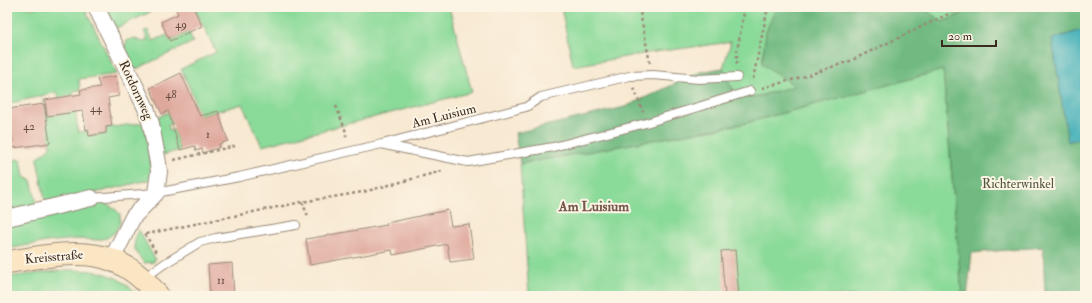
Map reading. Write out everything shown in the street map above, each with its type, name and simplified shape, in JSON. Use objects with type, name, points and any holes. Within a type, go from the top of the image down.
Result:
[{"type":"main road","name":"Kreisstraße","points":[[7,262],[73,253],[94,254],[124,264],[143,279],[158,296]]},
{"type":"street","name":"Rotdornweg","points":[[96,7],[146,108],[152,124],[159,172],[156,193]]},
{"type":"street","points":[[112,259],[133,217],[156,193]]},
{"type":"street","points":[[7,218],[91,198]]},
{"type":"lane","name":"Am Luisium","points":[[91,198],[156,193],[239,177],[382,144],[526,108],[541,97],[630,76],[653,75],[698,79],[736,77]]},
{"type":"lane","points":[[382,144],[468,162],[554,147],[646,123],[750,92]]},
{"type":"lane","points":[[143,279],[200,242],[296,225]]},
{"type":"path","points":[[639,7],[653,75]]},
{"type":"path","points":[[736,77],[737,51],[745,7]]},
{"type":"path","points":[[750,92],[768,7]]},
{"type":"path","points":[[750,92],[850,61],[963,7]]},
{"type":"path","points":[[630,76],[646,123]]},
{"type":"path","points":[[336,106],[344,125]]},
{"type":"path","points":[[158,163],[235,146]]},
{"type":"path","points":[[146,234],[302,202],[363,192],[435,173]]},
{"type":"green space","points":[[7,7],[31,7],[32,9],[36,7],[84,7],[117,74],[79,79],[80,90],[73,91],[78,132],[88,131],[90,136],[106,134],[106,128],[142,123],[146,133],[153,179],[49,204],[45,200],[37,159],[50,147],[43,100],[45,99],[47,109],[59,107],[58,92],[7,104]]},
{"type":"green space","points":[[101,7],[161,7],[112,30]]},
{"type":"green space","points":[[194,7],[449,7],[472,92],[262,146],[242,104],[168,125],[170,131],[174,130],[180,150],[163,155],[154,119],[195,100],[181,69],[216,52]]},
{"type":"green space","points":[[561,7],[977,7],[912,35],[849,71],[759,96],[739,98],[729,83],[723,68],[731,42],[648,53],[573,66]]},
{"type":"green space","name":"Richterwinkel","points":[[776,7],[926,7],[924,9],[943,22],[977,7],[1085,7],[1085,29],[1052,39],[1068,142],[1085,137],[1085,296],[1045,296],[1043,247],[972,253],[967,296],[962,296],[943,70],[742,124],[520,164],[515,133],[625,107],[700,72],[723,68],[729,83],[739,98],[759,96],[795,86],[762,64],[766,32]]},
{"type":"green space","points":[[148,30],[153,41],[167,35],[170,41],[189,32],[193,42],[132,71],[123,50],[127,41],[133,38],[143,42],[148,40],[144,31]]},
{"type":"green space","points":[[943,70],[962,296],[529,296],[520,164],[742,124]]},
{"type":"green space","points":[[7,141],[10,160],[21,159],[24,177],[31,180],[37,204],[8,214]]},
{"type":"green space","points":[[98,201],[110,206],[120,214],[120,224],[114,233],[107,238],[98,240],[77,239],[46,242],[7,249],[7,222]]},
{"type":"green space","points":[[139,230],[155,259],[154,262],[144,263],[136,251],[134,244]]},
{"type":"green space","points":[[66,270],[106,274],[123,282],[140,296],[7,296],[7,277]]},
{"type":"water","points":[[1085,29],[1085,137],[1068,142],[1052,39]]},
{"type":"building","points":[[175,7],[193,7],[202,26],[170,41],[161,22],[178,14]]},
{"type":"building","points":[[181,73],[200,116],[218,111],[228,141],[219,144],[220,147],[203,153],[202,149],[196,151],[195,146],[180,150],[168,111],[162,114],[150,88]]},
{"type":"building","points":[[116,76],[119,96],[108,98],[112,126],[106,127],[106,133],[89,136],[88,129],[86,130],[83,111],[47,116],[45,100],[81,94],[80,90],[100,87],[97,79]]},
{"type":"building","points":[[44,104],[50,143],[14,148],[8,109]]},
{"type":"building","points":[[448,210],[451,226],[469,224],[474,259],[450,262],[447,244],[393,255],[392,250],[310,265],[306,239],[387,225],[386,223]]},
{"type":"building","points":[[735,250],[739,296],[725,296],[721,251]]},
{"type":"building","points":[[232,263],[234,296],[210,296],[208,265]]},
{"type":"district","name":"Am Luisium","points":[[594,206]]}]
